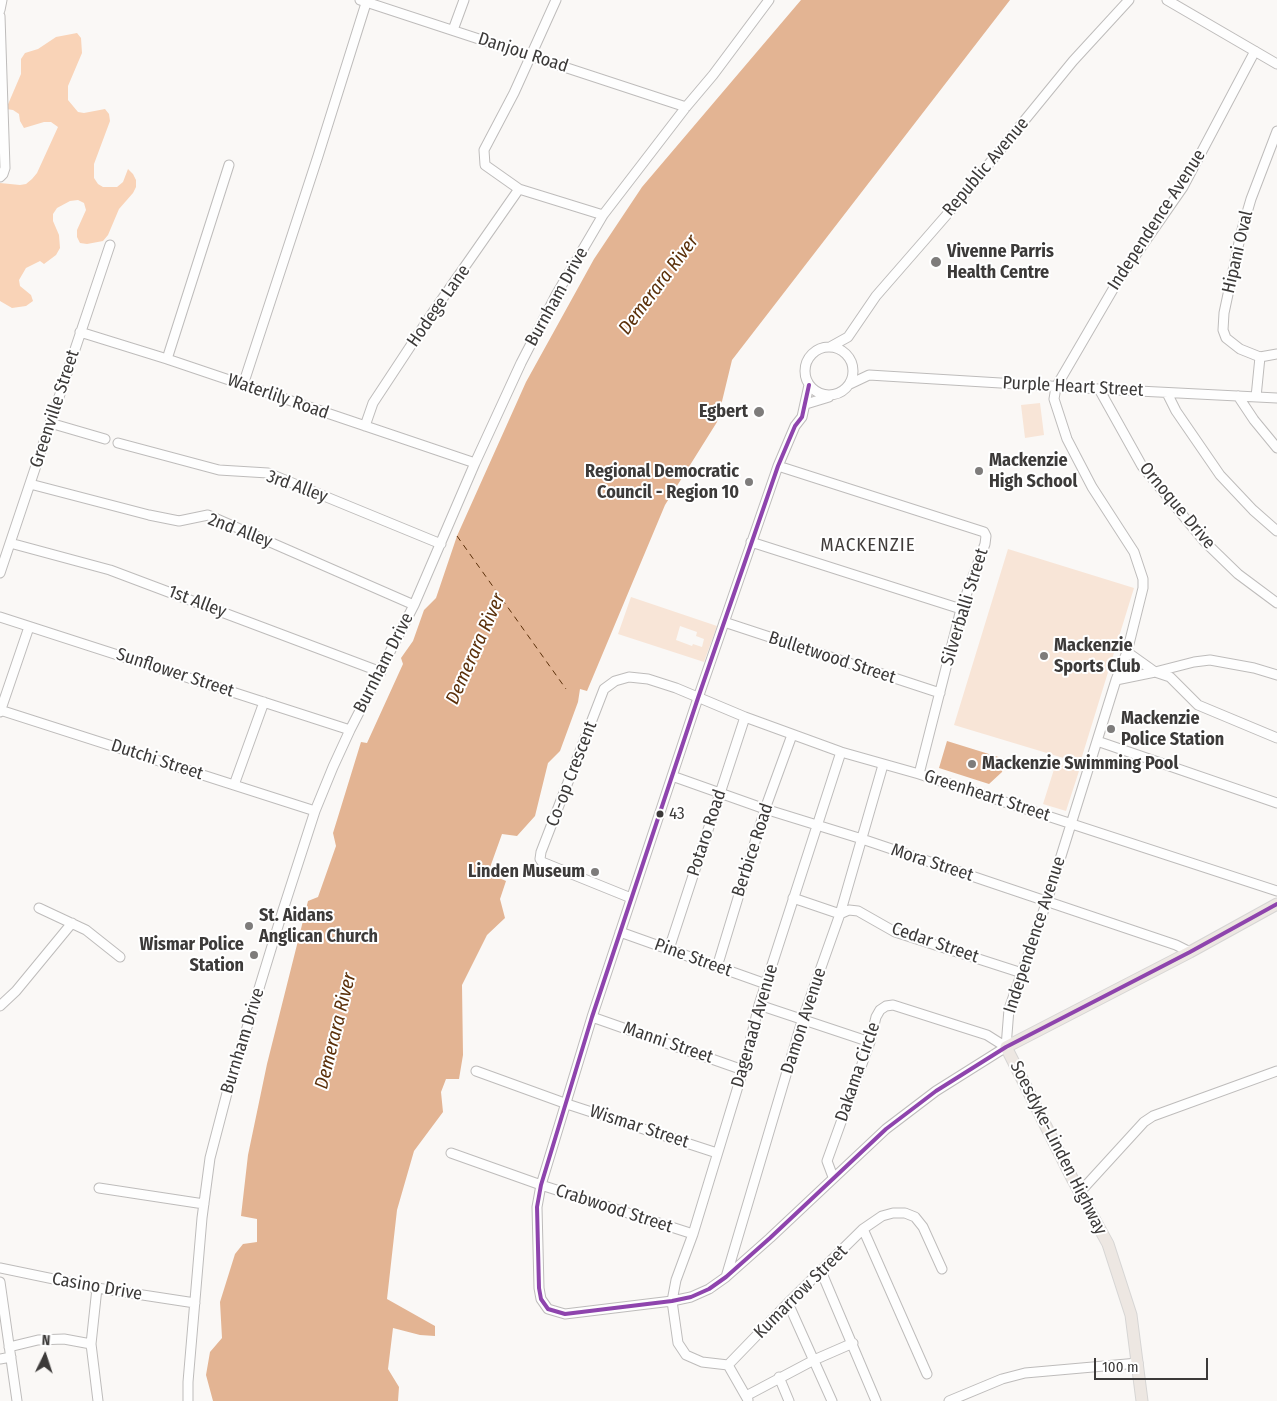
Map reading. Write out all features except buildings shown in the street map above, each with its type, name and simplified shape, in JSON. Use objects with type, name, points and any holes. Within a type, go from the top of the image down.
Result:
[{"type":"main road","name":"Soesdyke-Linden Highway","points":[[1142,1401],[1131,1315],[1108,1244],[1006,1047],[1190,952],[1277,904]]},
{"type":"street","points":[[0,10],[2,0]]},
{"type":"street","points":[[453,30],[464,0]]},
{"type":"street","points":[[556,0],[514,93],[484,150],[485,164],[519,189],[603,215]]},
{"type":"street","name":"Burnham Drive","points":[[188,1401],[195,1303],[210,1158],[226,1093],[314,811],[350,730],[414,605],[475,463],[556,295],[603,215],[686,107],[719,68],[769,0]]},
{"type":"street","name":"Republic Avenue","points":[[830,347],[848,337],[876,296],[957,203],[1073,61],[1129,0]]},
{"type":"street","points":[[1167,0],[1277,64]]},
{"type":"street","points":[[242,385],[318,156],[364,1]]},
{"type":"street","name":"Danjou Road","points":[[364,1],[686,107]]},
{"type":"street","points":[[0,16],[5,168],[0,177]]},
{"type":"street","name":"Independence Avenue","points":[[1006,1047],[1009,1009],[1046,901],[1116,680],[1127,652],[1143,588],[1140,567],[1134,552],[1092,487],[1067,439],[1054,399],[1056,387],[1119,279],[1183,187],[1255,51]]},
{"type":"street","name":"Hipani Oval","points":[[1260,357],[1240,349],[1226,338],[1223,330],[1224,313],[1248,207],[1277,131]]},
{"type":"street","points":[[166,359],[229,165]]},
{"type":"street","name":"Hodege Lane","points":[[365,426],[373,403],[519,189]]},
{"type":"street","name":"Greenville Street","points":[[0,573],[110,245]]},
{"type":"street","name":"Waterlily Road","points":[[80,332],[475,463]]},
{"type":"street","points":[[806,404],[844,391],[850,384],[853,377],[848,337]]},
{"type":"street","points":[[835,395],[816,392],[806,377],[805,368],[808,360],[821,348],[830,347],[843,351],[869,375]]},
{"type":"street","points":[[1256,397],[1260,357],[1277,354]]},
{"type":"street","name":"Purple Heart Street","points":[[850,384],[869,375],[1099,390],[1277,398]]},
{"type":"street","points":[[810,385],[802,417],[795,426],[778,466],[698,698],[592,1017],[541,1185],[537,1207],[539,1288],[541,1298],[548,1309],[565,1314],[672,1301],[691,1297],[709,1289],[726,1277],[770,1238],[886,1129],[936,1091],[1006,1047]]},
{"type":"street","name":"Ornoque Drive","points":[[1099,390],[1142,466],[1204,541],[1238,574],[1277,603]]},
{"type":"street","points":[[1167,393],[1176,411],[1220,475],[1253,510],[1277,531]]},
{"type":"street","points":[[1238,396],[1254,420],[1277,448]]},
{"type":"street","points":[[50,423],[105,439]]},
{"type":"street","name":"3rd Alley","points":[[118,443],[219,470],[268,473],[441,544]]},
{"type":"street","name":"Silverballi Street","points":[[778,466],[984,532],[986,536],[985,544],[961,609],[919,774]]},
{"type":"street","name":"2nd Alley","points":[[30,484],[149,516],[179,521],[208,515],[414,605]]},
{"type":"street","points":[[751,542],[961,609]]},
{"type":"street","name":"1st Alley","points":[[10,543],[118,572],[380,672]]},
{"type":"street","name":"Sunflower Street","points":[[0,617],[350,730]]},
{"type":"street","name":"Bulletwood Street","points":[[724,622],[940,694]]},
{"type":"street","points":[[0,710],[29,627]]},
{"type":"street","points":[[1127,652],[1156,672],[1170,677],[1198,705],[1277,738]]},
{"type":"street","points":[[1116,680],[1210,660],[1254,668],[1277,675]]},
{"type":"street","name":"Co-op Crescent","points":[[631,898],[542,862],[541,852],[604,689],[615,681],[630,677],[666,684],[698,698]]},
{"type":"street","name":"Greenheart Street","points":[[698,698],[841,752],[919,774],[1277,890]]},
{"type":"street","points":[[234,785],[264,702]]},
{"type":"street","name":"Dutchi Street","points":[[0,710],[314,811]]},
{"type":"street","name":"Potaro Road","points":[[669,949],[745,717]]},
{"type":"street","name":"Berbice Road","points":[[717,967],[765,809],[792,735]]},
{"type":"street","points":[[1097,742],[1277,803]]},
{"type":"street","name":"Dageraad Avenue","points":[[672,1301],[676,1280],[693,1234],[743,1070],[759,1005],[841,752]]},
{"type":"street","name":"Damon Avenue","points":[[726,1277],[802,1021],[840,914],[883,765]]},
{"type":"street","name":"Mora Street","points":[[672,776],[720,794],[1176,945],[1190,952]]},
{"type":"street","name":"Cedar Street","points":[[793,898],[840,914],[849,910],[858,911],[895,932],[1022,973]]},
{"type":"street","points":[[39,908],[86,930],[120,957]]},
{"type":"street","points":[[0,1006],[16,991],[72,923]]},
{"type":"street","name":"Pine Street","points":[[620,932],[766,984]]},
{"type":"street","points":[[759,1005],[802,1021],[870,1042]]},
{"type":"street","name":"Dakama Circle","points":[[833,1177],[827,1162],[880,1010],[886,1006],[894,1005],[987,1035],[1006,1047]]},
{"type":"street","name":"Manni Street","points":[[592,1017],[743,1070]]},
{"type":"street","name":"Wismar Street","points":[[476,1071],[567,1104],[717,1153]]},
{"type":"street","points":[[1080,1192],[1144,1122],[1153,1116],[1277,1071]]},
{"type":"street","name":"Crabwood Street","points":[[450,1153],[541,1185],[693,1234]]},
{"type":"street","points":[[98,1188],[204,1204]]},
{"type":"street","name":"Kumarrow Street","points":[[728,1365],[864,1229],[882,1216],[905,1213],[915,1217],[923,1227],[942,1269]]},
{"type":"street","points":[[864,1229],[927,1374]]},
{"type":"street","name":"Casino Drive","points":[[0,1268],[98,1288],[195,1303]]},
{"type":"street","points":[[821,1271],[876,1401]]},
{"type":"street","points":[[0,1282],[17,1401]]},
{"type":"street","points":[[98,1288],[91,1344],[98,1401]]},
{"type":"street","points":[[672,1301],[678,1343],[686,1355],[702,1362],[728,1365],[748,1398],[779,1377],[853,1343]]},
{"type":"street","points":[[788,1303],[832,1401]]},
{"type":"street","points":[[9,1347],[38,1340],[64,1338],[91,1344]]},
{"type":"street","points":[[0,1359],[11,1357]]},
{"type":"street","points":[[949,1401],[1002,1379],[1025,1373],[1138,1363]]},
{"type":"street","points":[[779,1377],[789,1401]]},
{"type":"shaded area","points":[[77,33],[81,38],[82,53],[68,86],[68,100],[78,112],[84,113],[105,109],[109,114],[110,121],[94,164],[94,178],[103,187],[117,187],[123,182],[128,169],[136,180],[136,187],[119,209],[108,235],[103,241],[87,244],[80,243],[77,237],[77,230],[86,210],[84,203],[78,200],[70,201],[57,208],[53,214],[53,221],[59,235],[60,248],[56,255],[44,264],[40,261],[26,268],[19,280],[20,286],[31,295],[33,301],[26,306],[12,308],[0,301],[0,183],[20,185],[26,184],[32,179],[37,173],[58,127],[51,122],[44,122],[24,128],[19,114],[13,110],[6,109],[21,74],[21,59],[25,53],[38,49],[56,37]]},
{"type":"shaded area","points":[[1040,403],[1044,435],[1025,438],[1021,405]]},
{"type":"shaded area","name":"Mackenzie Sports Club","points":[[1008,549],[1134,588],[1080,763],[954,725]]},
{"type":"shaded area","points":[[631,597],[717,626],[704,662],[618,634]],"holes":[[[680,626],[697,632],[696,636],[704,639],[702,647],[693,644],[692,646],[676,640]]]},
{"type":"shaded area","points":[[1056,763],[1079,771],[1066,811],[1043,804]]},
{"type":"water","name":"Demerara River","points":[[801,0],[1010,0],[732,360],[717,422],[665,505],[587,691],[580,689],[578,702],[560,751],[548,763],[535,816],[517,836],[502,834],[488,873],[506,881],[500,899],[505,918],[487,935],[462,985],[463,1055],[459,1079],[446,1079],[441,1092],[443,1112],[414,1151],[397,1210],[387,1299],[435,1326],[435,1336],[420,1335],[393,1328],[388,1369],[399,1387],[398,1401],[213,1401],[206,1375],[210,1352],[222,1338],[220,1302],[235,1254],[243,1244],[257,1242],[257,1219],[241,1216],[248,1155],[267,1064],[308,901],[318,897],[336,846],[333,833],[361,742],[367,743],[403,664],[401,658],[413,641],[424,610],[436,598],[457,536],[526,382],[594,259],[642,187]]},
{"type":"water","name":"Mackenzie Swimming Pool","points":[[947,741],[1005,759],[1002,772],[989,784],[939,768]]},
{"type":"ferry route","points":[[457,536],[566,689]]},
{"type":"transit line","points":[[809,385],[802,417],[795,426],[778,466],[698,698],[592,1017],[541,1185],[537,1207],[539,1288],[541,1299],[548,1309],[565,1314],[672,1301],[691,1297],[709,1289],[726,1277],[770,1238],[886,1129],[936,1091],[1006,1047],[1190,952],[1277,904]]},
{"type":"place","name":"Vivenne Parris Health Centre","points":[[936,262]]},
{"type":"place","name":"Egbert","points":[[759,412]]},
{"type":"place","name":"Mackenzie High School","points":[[979,471]]},
{"type":"place","name":"Regional Democratic Council - Region 10","points":[[749,482]]},
{"type":"place","name":"Mackenzie Sports Club","points":[[1044,656]]},
{"type":"place","name":"Mackenzie Police Station","points":[[1111,729]]},
{"type":"place","name":"Mackenzie Swimming Pool","points":[[972,764]]},
{"type":"place","name":"43","points":[[660,814]]},
{"type":"place","name":"Linden Museum","points":[[595,872]]},
{"type":"place","name":"St. Aidans Anglican Church","points":[[249,926]]},
{"type":"place","name":"Wismar Police Station","points":[[254,955]]},
{"type":"district","name":"MACKENZIE","points":[[868,546]]}]
